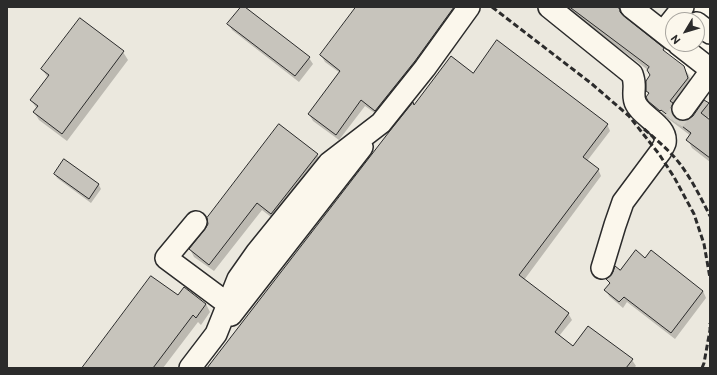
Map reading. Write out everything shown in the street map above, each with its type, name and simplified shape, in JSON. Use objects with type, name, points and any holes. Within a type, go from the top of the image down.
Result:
[{"type":"street","points":[[190,368],[425,68],[469,7]]},
{"type":"street","points":[[548,7],[632,74],[634,82],[633,96],[636,105],[645,116],[658,126],[674,122]]},
{"type":"street","points":[[631,7],[665,34]]},
{"type":"street","points":[[602,268],[623,202],[661,151],[674,122],[710,70],[688,52]]},
{"type":"street","points":[[216,334],[238,279],[257,252],[329,163],[381,123]]},
{"type":"street","points":[[196,222],[166,258],[228,304]]},
{"type":"shaded area","points":[[7,7],[603,7],[710,90],[710,368],[7,368]]},
{"type":"shaded area","points":[[645,7],[693,7],[689,12],[665,12],[665,23]]},
{"type":"building","points":[[241,7],[245,7],[310,57],[295,76],[227,24]]},
{"type":"building","points":[[356,7],[454,7],[415,61],[375,111],[361,100],[336,135],[308,114],[340,71],[320,55]]},
{"type":"building","points":[[570,7],[617,7],[624,16],[664,48],[663,50],[665,52],[684,66],[688,78],[670,101],[673,103],[671,108],[672,113],[676,119],[681,121],[687,120],[693,116],[704,100],[709,103],[701,113],[710,120],[710,158],[686,140],[691,133],[648,101],[646,97],[649,93],[646,91],[646,81],[650,75],[647,70],[649,67]]},
{"type":"building","points":[[80,18],[124,51],[62,134],[33,112],[38,106],[30,100],[49,75],[41,69]]},
{"type":"building","points":[[497,40],[608,124],[583,157],[599,169],[519,275],[569,313],[555,332],[573,346],[588,326],[633,359],[626,368],[207,368],[389,132],[413,102],[414,105],[451,56],[473,73]]},
{"type":"building","points":[[279,124],[318,154],[271,214],[257,203],[209,265],[189,249],[208,224],[207,218]]},
{"type":"building","points":[[64,159],[99,184],[89,199],[54,174]]},
{"type":"building","points":[[636,250],[645,258],[651,250],[703,291],[671,333],[624,297],[619,302],[604,290],[610,283],[606,279],[613,272],[615,266],[620,270]]},
{"type":"building","points":[[151,276],[178,295],[184,287],[206,304],[196,318],[193,315],[153,368],[82,368]]},
{"type":"tunnel","points":[[674,121],[683,109]]},
{"type":"railway","points":[[492,7],[592,84],[629,116],[659,154],[674,177],[694,214],[704,244],[710,278]]},
{"type":"railway","points":[[644,129],[668,150],[680,164],[700,196],[710,216]]},
{"type":"railway","points":[[702,368],[710,330],[710,323]]}]
